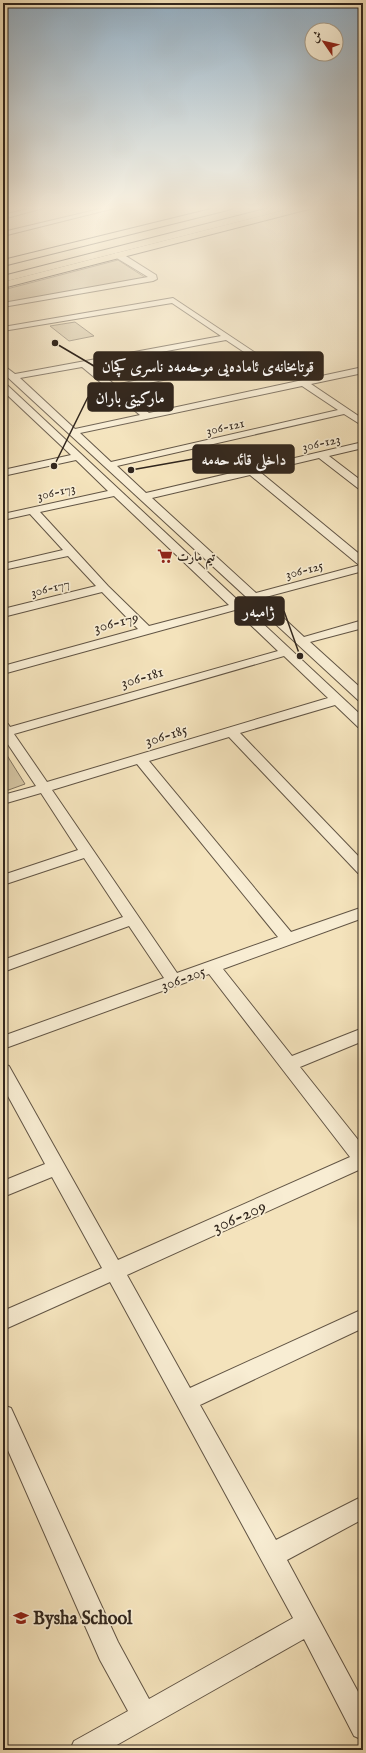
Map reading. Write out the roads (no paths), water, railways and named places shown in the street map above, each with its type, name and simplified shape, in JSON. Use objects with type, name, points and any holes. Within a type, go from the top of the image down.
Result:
[{"type":"street","points":[[3,305],[100,289]]},
{"type":"street","points":[[3,329],[167,300],[177,302],[256,356],[254,358],[112,388]]},
{"type":"street","points":[[13,377],[228,337]]},
{"type":"street","points":[[84,364],[147,416]]},
{"type":"street","points":[[3,368],[362,695]]},
{"type":"street","points":[[73,432],[363,370]]},
{"type":"street","points":[[304,383],[363,423]]},
{"type":"street","points":[[3,386],[363,724]]},
{"type":"street","name":"306-121","points":[[110,465],[346,411]]},
{"type":"street","name":"306-123","points":[[144,497],[363,445]]},
{"type":"street","points":[[321,455],[363,487]]},
{"type":"street","points":[[3,473],[78,456]]},
{"type":"street","points":[[252,471],[363,564]]},
{"type":"street","name":"306-173","points":[[3,517],[116,492]]},
{"type":"street","points":[[32,510],[104,588],[147,630]]},
{"type":"street","points":[[145,520],[164,515]]},
{"type":"street","points":[[3,567],[71,552]]},
{"type":"street","name":"306-125","points":[[253,597],[363,568]]},
{"type":"street","name":"306-177","points":[[3,613],[104,588]]},
{"type":"street","name":"306-179","points":[[3,670],[237,606]]},
{"type":"street","points":[[302,641],[363,624]]},
{"type":"street","name":"306-181","points":[[5,730],[286,652]]},
{"type":"street","name":"306-185","points":[[3,800],[337,700]]},
{"type":"street","points":[[5,730],[174,981]]},
{"type":"street","points":[[232,732],[363,870]]},
{"type":"street","points":[[140,759],[288,939]]},
{"type":"street","points":[[3,880],[87,852]]},
{"type":"street","name":"306-205","points":[[3,1044],[363,912]]},
{"type":"street","points":[[3,966],[133,919]]},
{"type":"street","points":[[212,967],[363,1160]]},
{"type":"street","points":[[288,1065],[363,1034]]},
{"type":"street","points":[[3,1071],[272,1555],[363,1727]]},
{"type":"street","name":"306-209","points":[[3,1321],[363,1160]]},
{"type":"street","points":[[3,1189],[56,1167]]},
{"type":"street","points":[[186,1401],[363,1318]]},
{"type":"street","points":[[3,1415],[109,1651],[144,1715]]},
{"type":"street","points":[[272,1555],[363,1507]]},
{"type":"street","points":[[83,1750],[309,1623]]},
{"type":"place","name":"قوتابخانەی ئامادەیی موحەمەد ناسری کچان","points":[[55,343]]},
{"type":"place","name":"ماركيتى باران","points":[[54,466]]},
{"type":"place","name":"داخلی قائد حەمە","points":[[131,470]]},
{"type":"place","name":"تيم مارت","points":[[165,556]]},
{"type":"place","name":"ژامبەر","points":[[300,656]]},
{"type":"place","name":"Bysha School","points":[[21,1618]]}]
